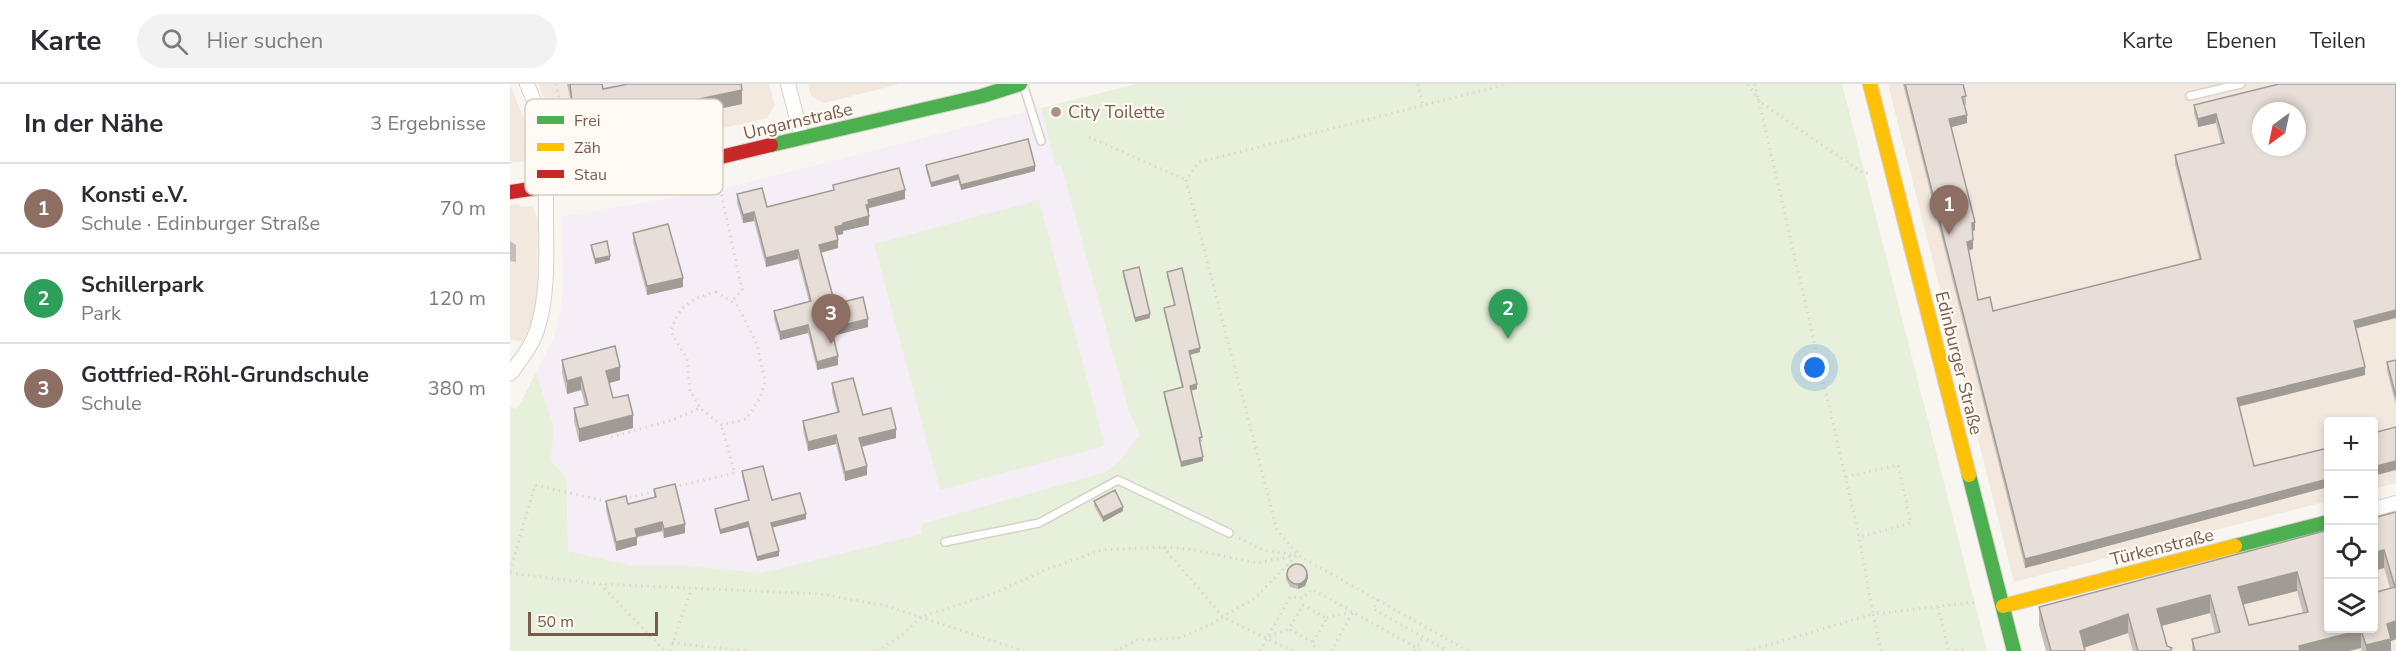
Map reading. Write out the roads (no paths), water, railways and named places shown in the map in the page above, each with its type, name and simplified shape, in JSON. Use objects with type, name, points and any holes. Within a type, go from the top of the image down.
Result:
[{"type":"street","points":[[527,84],[532,99]]},
{"type":"street","points":[[788,84],[802,138]]},
{"type":"street","name":"Ungarnstraße","points":[[723,157],[1022,84]]},
{"type":"street","name":"Edinburger Straße","points":[[1870,84],[2014,651]]},
{"type":"street","name":"Ungarnstraße","points":[[510,192],[525,190]]},
{"type":"street","points":[[511,373],[532,344],[543,305],[547,270],[548,195]]},
{"type":"street","points":[[2378,508],[2396,503]]},
{"type":"street","name":"Türkenstraße","points":[[2003,606],[2324,523]]},
{"type":"lane","points":[[1022,84],[1041,141]]},
{"type":"lane","points":[[2190,96],[2215,87],[2241,84]]},
{"type":"lane","points":[[945,542],[1038,523],[1118,480],[1229,533]]},
{"type":"place","name":"City Toilette","points":[[1056,112]]},
{"type":"place","name":"Konsti e.V.","points":[[1949,235]]},
{"type":"place","name":"Schillerpark","points":[[1508,339]]},
{"type":"place","name":"Gottfried-Röhl-Grundschule","points":[[831,344]]}]
